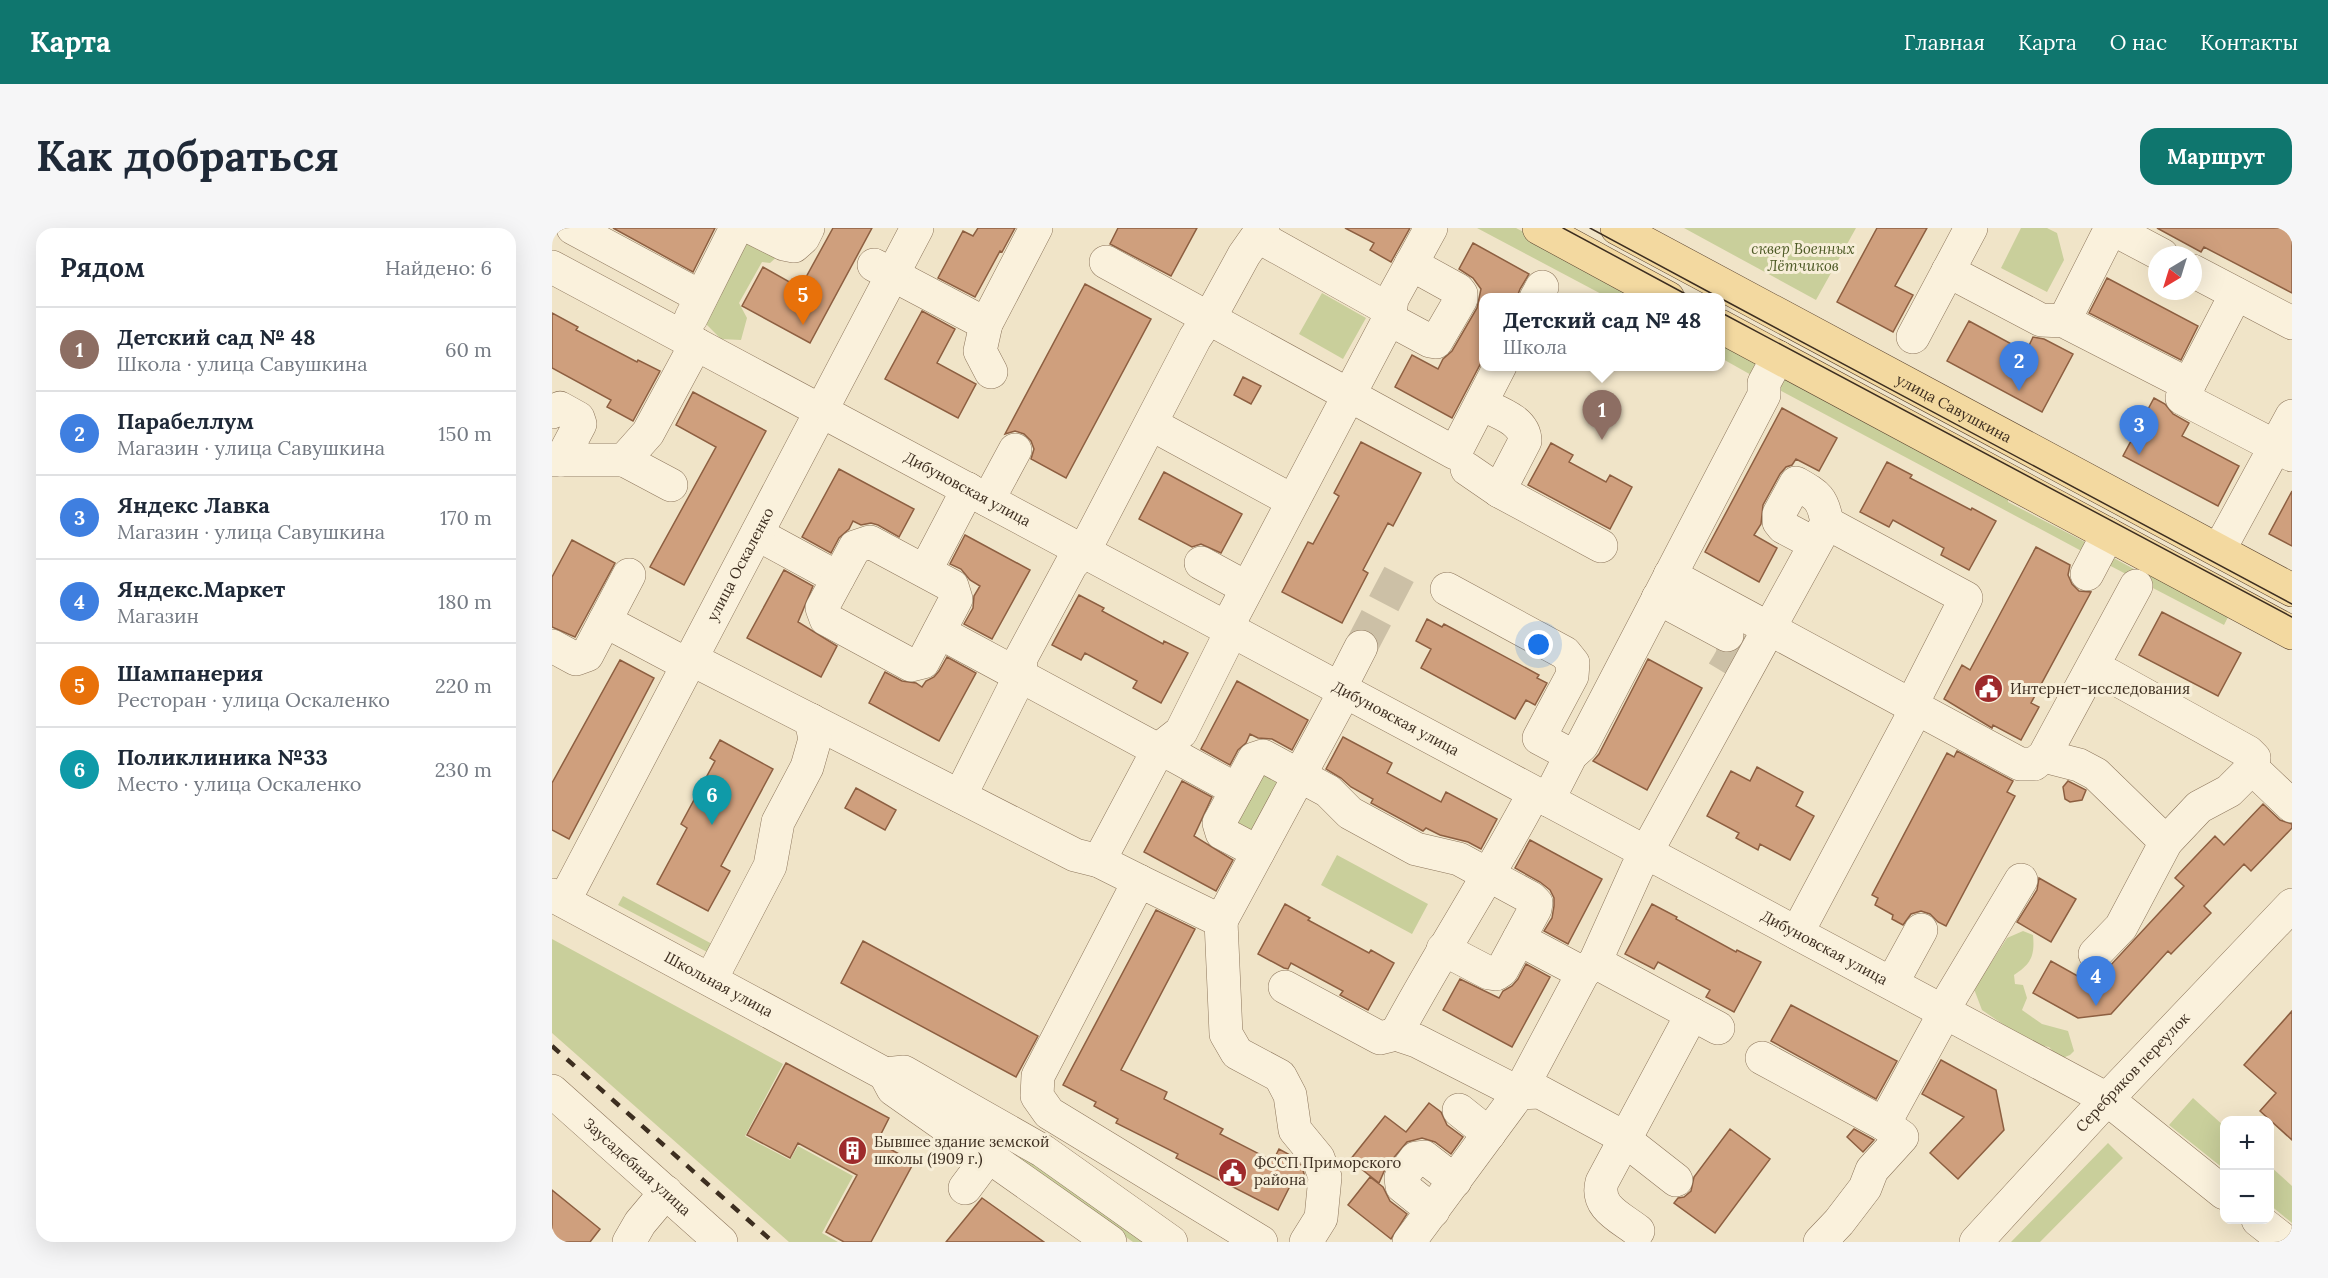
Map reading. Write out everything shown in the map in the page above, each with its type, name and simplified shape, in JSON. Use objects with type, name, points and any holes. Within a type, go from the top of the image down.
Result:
[{"type":"main road","points":[[1539,228],[1661,293]]},
{"type":"main road","name":"улица Савушкина","points":[[1617,228],[2292,590]]},
{"type":"main road","points":[[1725,329],[2292,633]]},
{"type":"street","points":[[624,460],[648,433],[689,340],[701,297],[736,228]]},
{"type":"street","points":[[752,228],[784,244],[794,246],[803,238],[808,228]]},
{"type":"street","name":"улица Оскаленко","points":[[558,898],[690,662],[821,410],[882,269],[917,228]]},
{"type":"street","points":[[991,372],[980,351],[986,324],[1036,228]]},
{"type":"street","points":[[1099,861],[1158,750],[1181,732],[1247,588],[1349,395],[1390,314],[1392,299],[1431,228]]},
{"type":"street","points":[[1913,337],[1971,228]]},
{"type":"street","points":[[2064,321],[2110,228],[2155,246]]},
{"type":"street","points":[[553,269],[586,231],[701,297]]},
{"type":"street","points":[[960,796],[1020,676],[1022,657],[1071,565],[1084,551],[1195,338],[1244,255],[1261,233],[1436,342],[1461,299],[1461,294],[1458,290],[1411,264]]},
{"type":"street","points":[[1106,262],[1455,453],[1497,371]]},
{"type":"street","name":"Дибуновская улица","points":[[553,269],[821,410],[2107,1099],[2220,1190]]},
{"type":"street","points":[[882,269],[986,324]]},
{"type":"street","points":[[1948,271],[2042,320],[2064,321],[2189,385]]},
{"type":"street","points":[[2202,271],[2236,294],[2292,323]]},
{"type":"street","points":[[2236,294],[2182,398],[2284,451]]},
{"type":"street","points":[[1396,1034],[1443,949],[1490,875],[1541,796],[1571,755],[1582,745],[1764,395],[1764,383],[1778,357]]},
{"type":"street","points":[[1480,404],[1520,425],[1525,433],[1525,441],[1499,491]]},
{"type":"street","points":[[552,412],[560,408],[578,418],[580,424],[557,460]]},
{"type":"street","points":[[2218,550],[2284,451],[2292,416]]},
{"type":"street","points":[[1150,424],[1293,501]]},
{"type":"street","points":[[925,571],[978,495],[1015,450]]},
{"type":"street","points":[[557,460],[624,460],[671,485]]},
{"type":"street","points":[[1467,469],[1499,491],[1601,546]]},
{"type":"street","points":[[1409,1242],[1519,1093],[1589,968],[1646,852],[1821,533],[1966,598],[1915,698],[1913,715],[1797,933]]},
{"type":"street","points":[[757,534],[838,578]]},
{"type":"street","points":[[2087,574],[2108,534]]},
{"type":"street","points":[[870,542],[925,571],[952,586],[956,599],[923,662],[911,665],[826,619],[822,608],[855,547],[870,542]]},
{"type":"street","points":[[1201,563],[1247,588]]},
{"type":"street","points":[[552,647],[576,659],[588,655],[629,575]]},
{"type":"street","points":[[1664,586],[1769,628],[2020,764],[2034,764],[2044,756],[2136,586]]},
{"type":"street","points":[[1664,586],[1727,635]]},
{"type":"street","points":[[1447,589],[1565,653],[1573,663],[1572,676],[1539,738],[1571,755]]},
{"type":"street","points":[[605,621],[811,720],[1075,855],[1099,861],[1221,921]]},
{"type":"street","points":[[939,632],[1158,750],[1238,790]]},
{"type":"street","points":[[1308,1241],[1321,1218],[1325,1177],[1318,1158],[1295,1130],[1290,1095],[1280,1076],[1237,1053],[1226,1034],[1221,921],[1299,775],[1361,647]]},
{"type":"street","points":[[2095,954],[2121,927],[2166,842],[2199,807],[2229,791],[2252,768],[2254,758],[2248,752],[2109,675]]},
{"type":"street","points":[[711,980],[770,866],[778,822],[807,767],[815,739],[811,720]]},
{"type":"street","points":[[1258,852],[1222,833],[1219,823],[1254,759],[1263,756],[1328,791],[1350,813],[1416,849],[1459,858],[1532,898],[1536,903],[1535,909],[1502,970],[1496,974],[1489,974],[1443,949]]},
{"type":"street","points":[[2044,756],[2079,765],[2096,774],[2166,842]]},
{"type":"street","points":[[2252,768],[2292,806]]},
{"type":"street","points":[[1884,1124],[1944,1011],[2021,880]]},
{"type":"street","points":[[1139,881],[1038,1076],[1037,1096],[1049,1113],[1062,1122],[1261,1242]]},
{"type":"street","name":"Школьная улица","points":[[558,898],[885,1074],[893,1089],[989,1156],[1089,1236]]},
{"type":"street","name":"Серебряков переулок","points":[[1976,1242],[2107,1099],[2292,905]]},
{"type":"street","points":[[1892,983],[1921,930]]},
{"type":"street","points":[[1519,939],[1705,1021],[1625,1140],[1602,1182],[1599,1194],[1604,1204],[1638,1230]]},
{"type":"street","points":[[1285,987],[1380,1038],[1396,1034],[1417,1041],[1519,1093],[1540,1092],[1616,1133],[1676,1179]]},
{"type":"street","points":[[1762,1058],[1884,1124],[1902,1137],[1861,1165],[1865,1188],[1820,1242]]},
{"type":"street","name":"Школьная улица","points":[[885,1074],[904,1072],[1043,1151],[1171,1242]]},
{"type":"street","name":"Заусадебная улица","points":[[552,1092],[721,1242]]},
{"type":"street","points":[[1459,1110],[1489,1134]]},
{"type":"street","points":[[1043,1151],[1062,1122]]},
{"type":"street","points":[[965,1188],[989,1156]]},
{"type":"street","points":[[1433,1211],[1402,1186],[1401,1178],[1416,1158],[1424,1157],[1455,1181]]},
{"type":"street","points":[[629,1242],[640,1223],[666,1192]]},
{"type":"street","points":[[2263,1224],[2286,1242]]},
{"type":"green space","points":[[1477,228],[1516,228],[1638,293],[1599,293]]},
{"type":"green space","name":"сквер Военных Лётчиков","points":[[1684,228],[1856,228],[1816,300]]},
{"type":"green space","points":[[2021,228],[2047,228],[2057,233],[2064,260],[2047,292],[2001,268]]},
{"type":"green space","points":[[724,237],[780,254],[770,263],[762,262],[739,303],[747,318],[741,340],[721,339],[702,320]]},
{"type":"green space","points":[[1322,293],[1366,318],[1343,359],[1299,334]]},
{"type":"green space","points":[[1725,341],[1762,360],[1753,376],[1725,360]]},
{"type":"green space","points":[[1781,370],[2008,491],[2008,502],[2089,544],[2089,555],[1772,386]]},
{"type":"green space","points":[[2110,556],[2145,575],[2153,568],[2231,611],[2224,625],[2101,561]]},
{"type":"green space","points":[[1254,770],[1281,784],[1253,836],[1228,828]]},
{"type":"green space","points":[[1337,855],[1428,904],[1412,934],[1321,885]]},
{"type":"green space","points":[[623,896],[714,945],[709,953],[618,905]]},
{"type":"green space","points":[[2023,931],[2033,935],[2033,942],[2031,959],[2014,975],[2015,984],[2023,985],[2027,998],[2022,1010],[2042,1024],[2068,1031],[2074,1051],[2060,1059],[2049,1047],[2032,1044],[1982,1010],[1974,989],[2007,938]]},
{"type":"green space","points":[[552,939],[783,1064],[745,1136],[790,1160],[798,1146],[853,1176],[822,1233],[838,1242],[789,1242],[552,1033]]},
{"type":"green space","points":[[2193,1098],[2220,1122],[2220,1166],[2169,1125]]},
{"type":"green space","points":[[2108,1143],[2123,1158],[2040,1242],[2011,1242]]},
{"type":"green space","points":[[1020,1153],[1150,1242],[1133,1242],[1019,1161]]},
{"type":"green space","points":[[2274,1170],[2292,1186],[2292,1223],[2274,1208]]},
{"type":"building","points":[[613,228],[715,228],[693,272]]},
{"type":"building","points":[[833,228],[872,228],[810,343],[742,306],[763,267],[800,288]]},
{"type":"building","points":[[978,228],[1015,228],[975,297],[938,278],[963,231],[973,236]]},
{"type":"building","points":[[1118,228],[1197,228],[1171,276],[1110,244]]},
{"type":"building","points":[[1345,228],[1410,228],[1391,262],[1370,250],[1374,243]]},
{"type":"building","points":[[1877,228],[1927,228],[1895,286],[1913,295],[1893,332],[1837,302]]},
{"type":"building","points":[[2157,228],[2292,228],[2292,293],[2204,247],[2202,250],[2202,246],[2190,246]]},
{"type":"building","points":[[1473,243],[1529,274],[1518,293],[1480,293],[1481,289],[1473,278],[1459,269]]},
{"type":"building","points":[[2107,278],[2198,326],[2181,360],[2089,313]]},
{"type":"building","points":[[1085,284],[1151,319],[1066,478],[1031,459],[1034,449],[1031,441],[1024,434],[1015,431],[1005,434]]},
{"type":"building","points":[[1479,298],[1479,367],[1452,418],[1395,387],[1412,355],[1438,369],[1443,359],[1452,351],[1477,308]]},
{"type":"building","points":[[922,311],[955,329],[937,363],[976,384],[958,418],[885,379]]},
{"type":"building","points":[[552,313],[578,327],[576,330],[637,362],[638,360],[660,371],[633,421],[607,407],[611,400],[552,368]]},
{"type":"building","points":[[1969,321],[2026,352],[2033,337],[2044,339],[2073,354],[2042,412],[1947,361]]},
{"type":"building","points":[[1243,377],[1261,386],[1251,404],[1234,395]]},
{"type":"building","points":[[693,392],[766,431],[684,585],[650,567],[716,447],[676,425]]},
{"type":"building","points":[[2154,398],[2165,404],[2173,414],[2189,423],[2182,436],[2239,466],[2218,506],[2123,456]]},
{"type":"building","points":[[1782,408],[1837,438],[1819,471],[1796,459],[1792,465],[1786,467],[1763,505],[1761,524],[1754,535],[1777,548],[1759,582],[1705,552]]},
{"type":"building","points":[[1361,442],[1421,473],[1393,526],[1388,523],[1363,570],[1368,573],[1342,623],[1282,592],[1308,542],[1313,544],[1339,496],[1334,493]]},
{"type":"building","points":[[1551,443],[1573,455],[1569,462],[1606,482],[1610,475],[1632,487],[1610,529],[1528,485]]},
{"type":"building","points":[[1887,462],[1912,475],[1910,478],[1996,521],[1969,570],[1941,555],[1944,548],[1893,520],[1889,527],[1860,512]]},
{"type":"building","points":[[839,469],[914,509],[899,537],[878,525],[871,523],[861,525],[853,521],[849,529],[839,538],[831,553],[802,537]]},
{"type":"building","points":[[1164,472],[1242,514],[1221,553],[1201,544],[1192,547],[1139,519]]},
{"type":"building","points":[[2292,491],[2292,546],[2269,534]]},
{"type":"building","points":[[965,535],[1030,570],[992,639],[964,624],[973,608],[974,596],[980,586],[970,580],[961,569],[950,564]]},
{"type":"building","points":[[572,540],[615,563],[575,637],[552,627],[552,577]]},
{"type":"building","points":[[2036,547],[2070,565],[2068,575],[2072,584],[2079,591],[2091,592],[2031,703],[2039,707],[2021,740],[1993,725],[1992,728],[1944,699],[1962,665],[1970,670]]},
{"type":"building","points":[[784,570],[813,586],[798,622],[837,646],[821,677],[747,638]]},
{"type":"building","points":[[1079,595],[1104,608],[1102,611],[1163,644],[1164,641],[1188,653],[1161,703],[1133,688],[1137,681],[1085,653],[1081,660],[1052,645]]},
{"type":"building","points":[[2162,612],[2241,653],[2218,696],[2139,655]]},
{"type":"building","points":[[1427,619],[1442,627],[1444,624],[1539,675],[1537,678],[1547,683],[1535,705],[1526,700],[1515,719],[1421,668],[1431,649],[1416,641]]},
{"type":"building","points":[[947,657],[976,673],[939,741],[869,703],[885,672],[902,681],[916,683],[922,687],[939,671]]},
{"type":"building","points":[[1648,659],[1702,688],[1647,790],[1593,761],[1599,754]]},
{"type":"building","points":[[620,660],[654,678],[569,839],[552,830],[552,783]]},
{"type":"building","points":[[1237,681],[1308,720],[1292,750],[1272,739],[1258,738],[1250,734],[1230,765],[1201,749]]},
{"type":"building","points":[[1343,737],[1392,763],[1387,773],[1441,802],[1446,792],[1497,819],[1481,849],[1468,842],[1440,835],[1426,828],[1423,831],[1371,803],[1373,799],[1326,769]]},
{"type":"building","points":[[720,740],[773,769],[721,866],[730,871],[708,911],[657,884],[687,828],[681,824],[715,761],[710,758]]},
{"type":"building","points":[[1957,751],[2013,781],[2007,792],[2015,796],[1946,926],[1930,914],[1921,911],[1911,914],[1903,925],[1892,919],[1893,915],[1875,905],[1878,898],[1872,895],[1947,753],[1954,757]]},
{"type":"building","points":[[1757,767],[1803,792],[1796,806],[1814,816],[1790,860],[1760,844],[1758,850],[1736,838],[1739,833],[1707,816],[1731,771],[1750,781]]},
{"type":"building","points":[[1182,781],[1212,797],[1194,836],[1233,860],[1216,891],[1144,852]]},
{"type":"building","points":[[2068,781],[2086,790],[2082,800],[2070,802],[2065,799],[2063,787]]},
{"type":"building","points":[[856,788],[896,810],[885,830],[845,808]]},
{"type":"building","points":[[2263,804],[2280,820],[2292,824],[2292,828],[2251,871],[2244,864],[2204,906],[2211,913],[2171,954],[2168,951],[2111,1014],[2078,1018],[2033,993],[2051,961],[2090,983],[2100,972],[2109,967],[2184,886],[2175,878],[2215,836],[2224,845]]},
{"type":"building","points":[[1530,840],[1602,879],[1568,944],[1544,931],[1552,918],[1554,906],[1554,898],[1550,890],[1515,868]]},
{"type":"building","points":[[2039,878],[2076,899],[2051,942],[2017,922],[2037,890]]},
{"type":"building","points":[[1285,904],[1310,918],[1308,920],[1369,953],[1371,950],[1394,963],[1368,1010],[1340,995],[1343,991],[1291,963],[1288,969],[1284,968],[1258,954]]},
{"type":"building","points":[[1652,904],[1736,952],[1737,950],[1761,962],[1734,1012],[1706,997],[1710,990],[1658,962],[1654,969],[1625,954]]},
{"type":"building","points":[[1156,910],[1195,929],[1121,1070],[1167,1092],[1164,1099],[1223,1129],[1220,1134],[1273,1161],[1279,1149],[1292,1156],[1302,1167],[1305,1177],[1301,1185],[1293,1180],[1278,1210],[1176,1158],[1178,1154],[1116,1123],[1118,1119],[1094,1106],[1096,1102],[1063,1085]]},
{"type":"building","points":[[863,941],[1038,1036],[1016,1077],[841,983]]},
{"type":"building","points":[[1526,964],[1550,977],[1512,1047],[1443,1010],[1460,979],[1499,998],[1503,991],[1518,979]]},
{"type":"building","points":[[1791,1005],[1897,1061],[1876,1099],[1771,1041]]},
{"type":"building","points":[[2292,1011],[2292,1140],[2274,1124],[2274,1116],[2266,1116],[2260,1111],[2276,1093],[2244,1065]]},
{"type":"building","points":[[1941,1060],[1996,1090],[2004,1130],[1958,1179],[1930,1153],[1964,1117],[1922,1094]]},
{"type":"building","name":"Бывшее здание земской школы (1909 г.)","points":[[786,1063],[889,1118],[877,1142],[914,1162],[871,1242],[844,1242],[826,1232],[857,1175],[798,1143],[790,1158],[747,1135]]},
{"type":"building","points":[[1429,1103],[1441,1112],[1447,1125],[1463,1137],[1451,1154],[1435,1142],[1422,1138],[1407,1142],[1386,1167],[1379,1183],[1350,1160],[1385,1116],[1406,1132]]},
{"type":"building","points":[[1730,1129],[1770,1159],[1715,1233],[1674,1203],[1691,1191],[1694,1177]]},
{"type":"building","points":[[1854,1129],[1874,1140],[1863,1152],[1847,1137]]},
{"type":"building","points":[[1370,1177],[1383,1187],[1390,1201],[1407,1214],[1391,1239],[1348,1205]]},
{"type":"building","points":[[552,1190],[600,1229],[590,1242],[552,1242]]},
{"type":"building","points":[[982,1198],[1044,1242],[946,1242]]},
{"type":"tunnel","points":[[1361,647],[1404,565]]},
{"type":"tunnel","points":[[1723,672],[1733,650],[1727,635]]},
{"type":"tram line","points":[[1563,228],[1684,293]]},
{"type":"tram line","points":[[1590,228],[1711,293]]},
{"type":"tram line","points":[[1725,301],[2292,604]]},
{"type":"tram line","points":[[1725,315],[2292,617]]},
{"type":"railway","points":[[552,1046],[773,1242]]},
{"type":"place","name":"Шампанерия","points":[[803,325]]},
{"type":"place","name":"Парабеллум","points":[[2019,391]]},
{"type":"place","name":"Детский сад № 48","points":[[1602,440]]},
{"type":"place","name":"Яндекс Лавка","points":[[2139,455]]},
{"type":"place","name":"Интернет-исследования","points":[[1989,689]]},
{"type":"place","name":"Поликлиника №33","points":[[712,825]]},
{"type":"place","name":"Яндекс.Маркет","points":[[2096,1006]]},
{"type":"place","name":"Бывшее здание земской школы (1909 г.)","points":[[853,1151]]},
{"type":"place","name":"ФССП Приморского района","points":[[1233,1172]]}]
